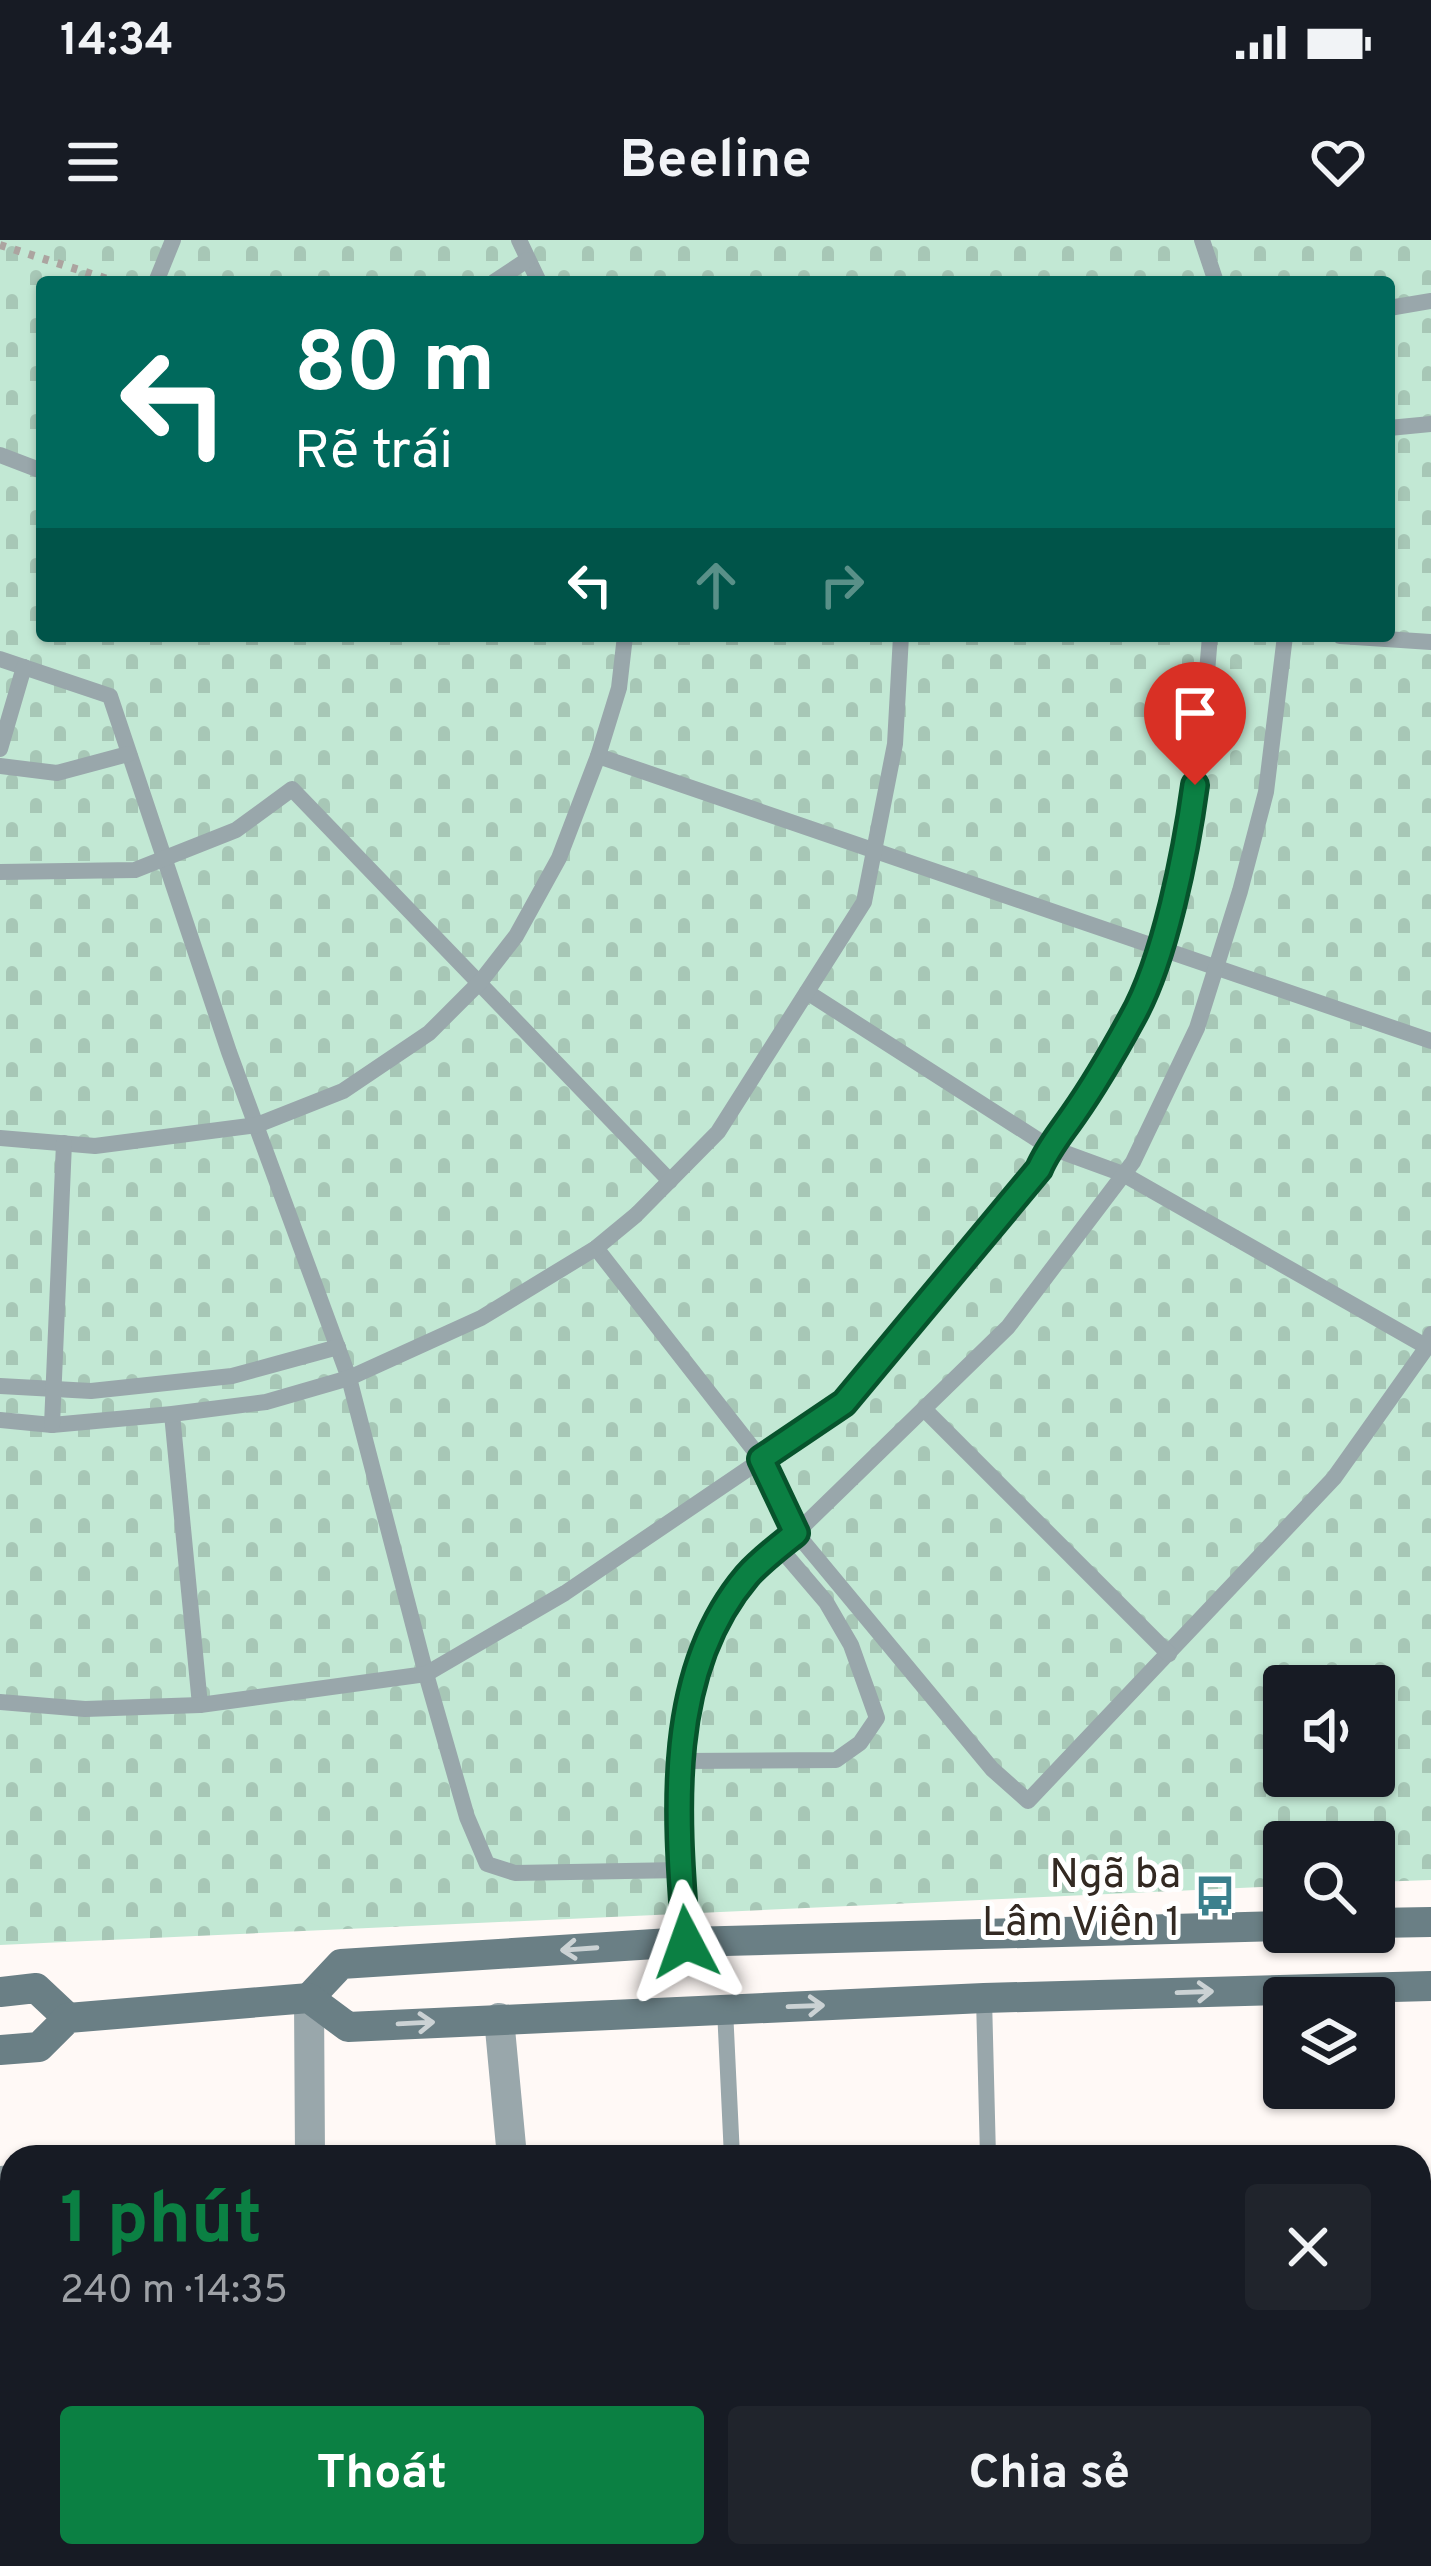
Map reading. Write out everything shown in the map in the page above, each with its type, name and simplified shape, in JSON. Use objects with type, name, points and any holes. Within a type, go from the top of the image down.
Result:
[{"type":"street","points":[[1395,1923],[1431,1922]]},
{"type":"street","points":[[310,2145],[309,1998],[341,1964],[686,1942],[1263,1927]]},
{"type":"street","points":[[0,2050],[39,2048],[68,2018],[309,1998],[348,2027],[984,1998],[1431,1986]]},
{"type":"street","points":[[0,1992],[36,1988],[68,2018]]},
{"type":"street","points":[[499,2018],[511,2145]]},
{"type":"lane","points":[[158,276],[173,240]]},
{"type":"lane","points":[[519,240],[536,276]]},
{"type":"lane","points":[[1202,240],[1214,276]]},
{"type":"lane","points":[[503,276],[527,260]]},
{"type":"lane","points":[[1395,307],[1431,301]]},
{"type":"lane","points":[[1395,427],[1431,424]]},
{"type":"lane","points":[[0,455],[36,469]]},
{"type":"lane","points":[[1395,640],[1431,642]]},
{"type":"lane","points":[[0,1138],[95,1146],[257,1125],[343,1090],[429,1033],[481,981],[516,936],[559,858],[619,688],[624,642]]},
{"type":"lane","points":[[0,1420],[52,1425],[266,1402],[349,1378],[481,1318],[596,1248],[718,1132],[864,902],[895,745],[901,642]]},
{"type":"lane","points":[[0,1702],[86,1708],[200,1705],[426,1674],[565,1593],[844,1403],[1039,1169],[1135,1013],[1158,950],[1190,824],[1209,642]]},
{"type":"lane","points":[[686,1942],[681,1870],[683,1725],[706,1640],[747,1575],[1008,1327],[1132,1162],[1197,1028],[1240,891],[1266,792],[1284,642]]},
{"type":"lane","points":[[0,658],[110,696],[349,1378],[426,1674],[467,1817],[488,1864],[514,1873],[681,1870]]},
{"type":"lane","points":[[0,748],[24,667]]},
{"type":"lane","points":[[0,766],[57,772],[128,754]]},
{"type":"lane","points":[[598,756],[1431,1041]]},
{"type":"lane","points":[[0,872],[135,870],[236,830],[292,789],[670,1181]]},
{"type":"lane","points":[[596,1248],[761,1459],[796,1533],[992,1769],[1028,1801],[1334,1478],[1429,1340],[1123,1174],[1049,1148],[807,992]]},
{"type":"lane","points":[[52,1425],[64,1143]]},
{"type":"lane","points":[[0,1386],[91,1390],[232,1376],[338,1347]]},
{"type":"lane","points":[[924,1408],[1169,1654]]},
{"type":"lane","points":[[172,1414],[200,1705]]},
{"type":"lane","points":[[682,1761],[836,1760],[860,1743],[877,1718],[851,1645],[835,1616],[779,1547]]},
{"type":"lane","points":[[984,1998],[988,2145]]},
{"type":"lane","points":[[724,2009],[731,2145]]},
{"type":"path","points":[[0,245],[99,276]]},
{"type":"green space","points":[[0,240],[1431,240],[1431,1880],[1395,1881],[1395,1821],[1263,1821],[1263,1887],[0,1945]]},
{"type":"place","name":"Ngã ba Lâm Viên 1","points":[[1215,1896]]},
{"type":"route","points":[[686,1942],[681,1870],[683,1725],[706,1640],[747,1575],[796,1533],[761,1459],[844,1403],[1039,1169],[1135,1013],[1158,950],[1190,824],[1195,785]]}]
